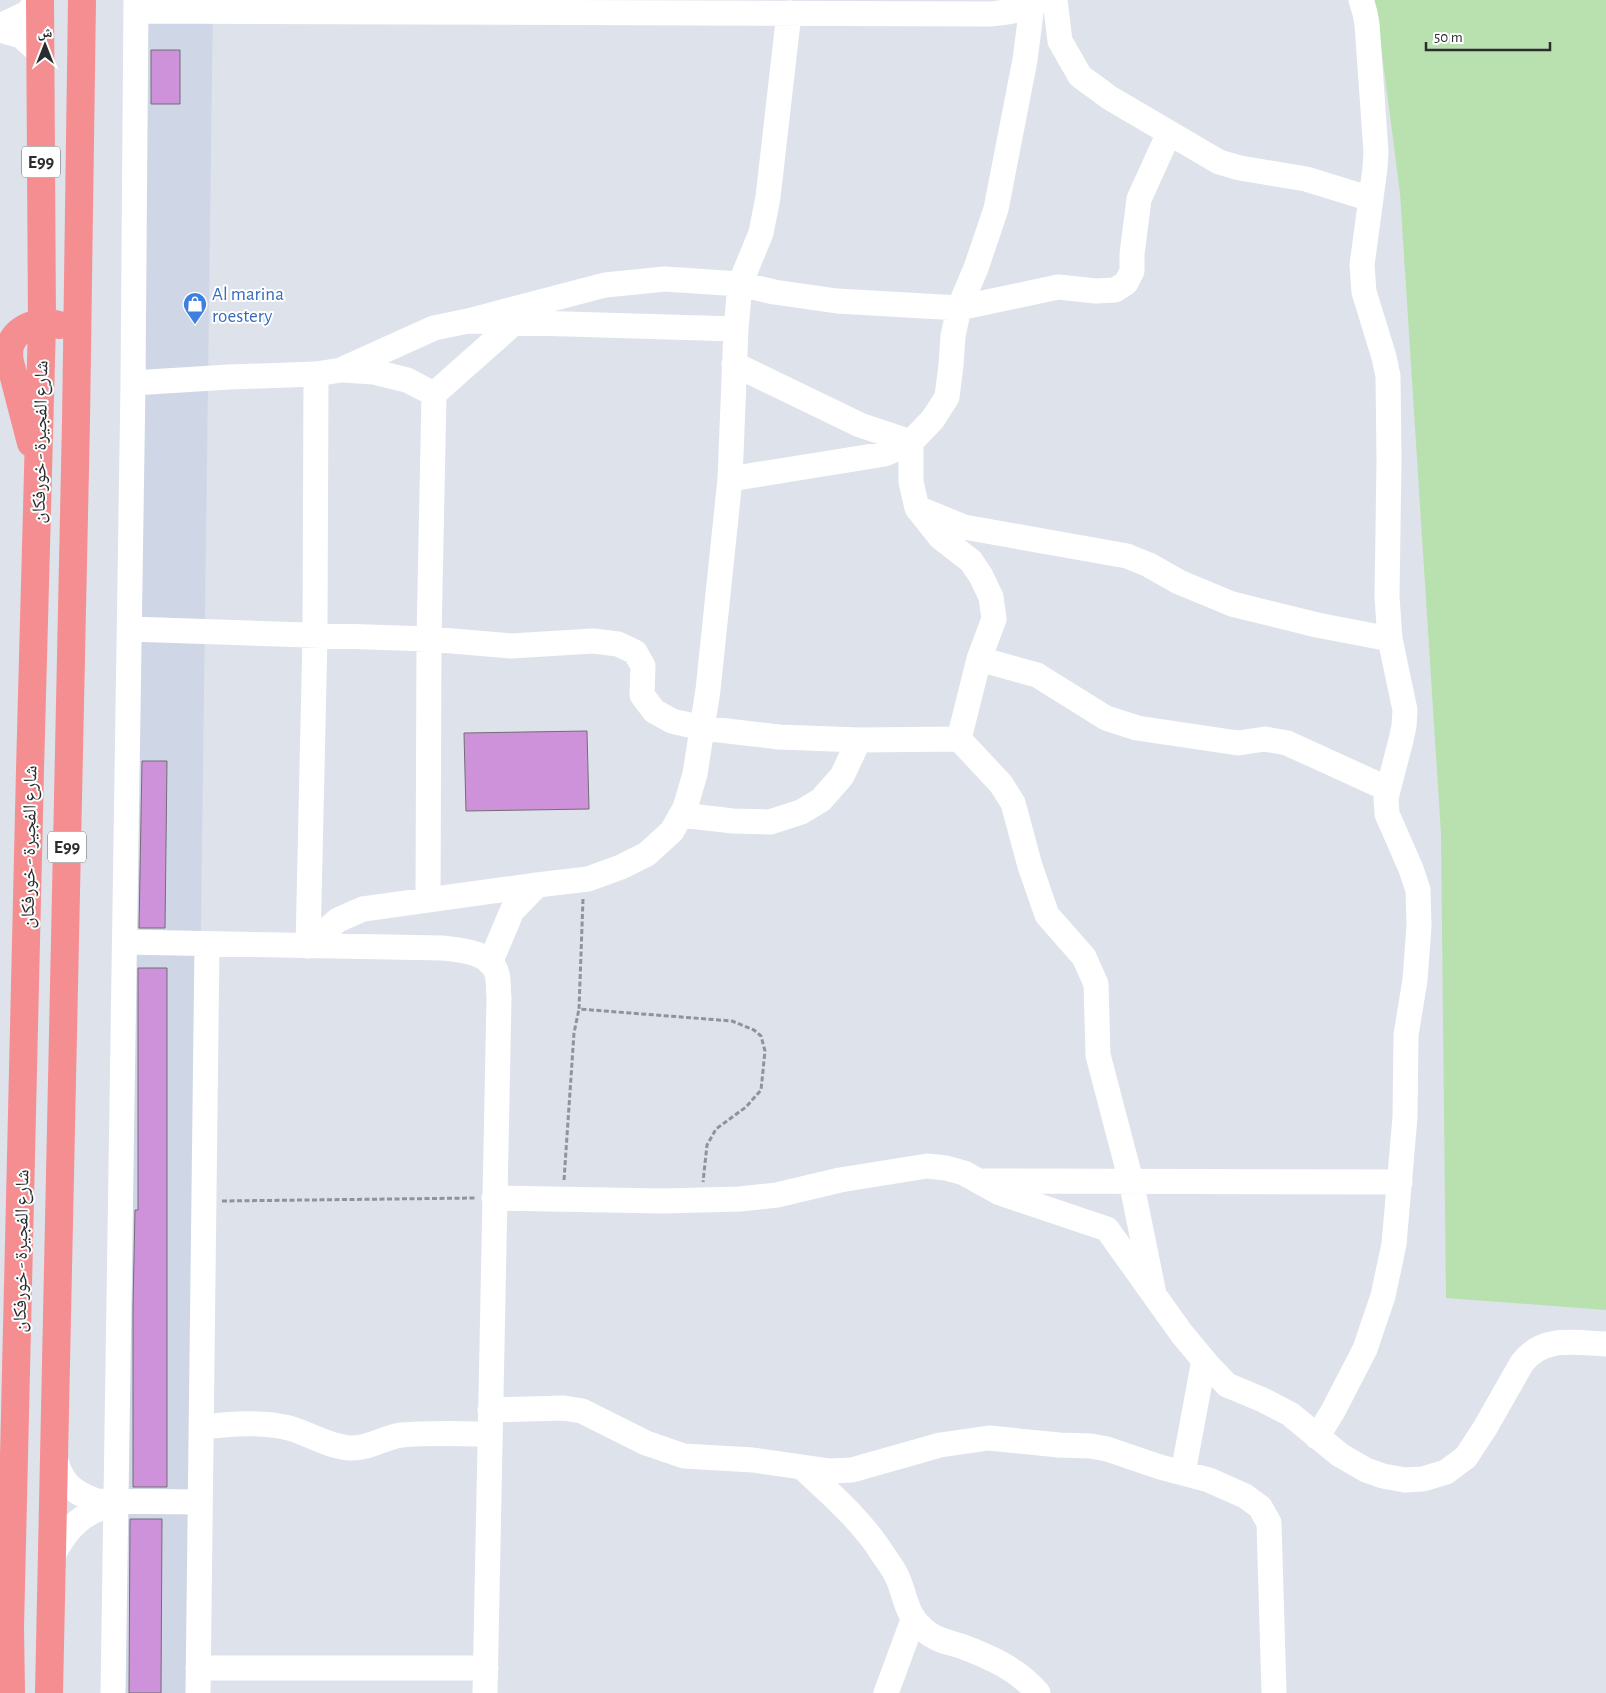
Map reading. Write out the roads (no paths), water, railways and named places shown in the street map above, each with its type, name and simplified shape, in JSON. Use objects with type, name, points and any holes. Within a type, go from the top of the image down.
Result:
[{"type":"highway","name":"E99","points":[[39,0],[42,323]]},
{"type":"highway","name":"شارع الفجيرة - خورفكان","points":[[49,1693],[76,421],[82,0]]},
{"type":"highway","name":"شارع الفجيرة - خورفكان","points":[[12,1691],[5,1628],[39,473],[9,354],[11,342],[19,331],[30,325],[42,323]]},
{"type":"highway","points":[[42,323],[58,324],[65,332],[64,409],[66,414],[76,421]]},
{"type":"street","points":[[0,26],[27,12],[39,0]]},
{"type":"street","points":[[1317,1437],[1366,1349],[1383,1296],[1394,1244],[1405,1117],[1406,1035],[1415,980],[1420,905],[1418,890],[1411,869],[1387,814],[1386,798],[1404,726],[1405,710],[1390,639],[1387,597],[1388,376],[1383,350],[1364,292],[1362,265],[1375,168],[1376,137],[1366,13],[1361,0]]},
{"type":"street","points":[[1041,2],[1080,76],[1110,98],[1168,133],[1218,162],[1240,168],[1306,179],[1371,200]]},
{"type":"street","points":[[113,1693],[130,629],[136,6],[990,14],[1016,11],[1041,2]]},
{"type":"street","points":[[730,479],[885,454],[911,442],[933,419],[947,397],[953,336],[959,308],[976,268],[996,209],[1025,60],[1041,2]]},
{"type":"street","points":[[308,946],[338,920],[364,909],[583,879],[621,867],[647,854],[672,831],[685,808],[695,774],[708,690],[730,479],[734,364],[740,284],[761,233],[768,197],[789,13]]},
{"type":"street","points":[[0,30],[21,36],[40,53]]},
{"type":"street","points":[[342,370],[434,328],[468,322],[605,286],[665,280],[740,284],[774,292],[837,301],[959,308],[1058,287],[1096,291],[1115,290],[1126,283],[1132,271],[1132,254],[1139,199],[1168,133]]},
{"type":"street","points":[[468,322],[736,329]]},
{"type":"street","points":[[428,900],[434,394],[514,323]]},
{"type":"street","points":[[734,364],[860,425],[911,442]]},
{"type":"street","points":[[133,383],[316,374],[342,370],[374,372],[407,380],[434,394]]},
{"type":"street","points":[[308,946],[315,635],[316,374]]},
{"type":"street","points":[[911,442],[911,482],[917,508],[940,537],[971,561],[991,597],[994,619],[979,659],[959,739]]},
{"type":"street","points":[[917,508],[964,527],[1127,556],[1179,582],[1232,604],[1317,625],[1390,639]]},
{"type":"street","points":[[130,629],[430,639],[511,646],[593,642],[618,644],[635,652],[643,666],[642,694],[654,711],[672,721],[702,728],[779,737],[859,740],[959,739],[1001,784],[1013,803],[1030,866],[1047,915],[1084,957],[1096,984],[1098,1055],[1131,1181],[1154,1294]]},
{"type":"street","points":[[979,659],[1037,675],[1106,718],[1137,728],[1238,743],[1265,739],[1286,743],[1388,789]]},
{"type":"street","points":[[681,815],[733,821],[770,822],[801,812],[821,800],[842,776],[859,740]]},
{"type":"street","points":[[490,963],[512,911],[538,885]]},
{"type":"street","points":[[125,942],[443,948],[463,950],[478,955],[490,963],[497,972],[499,998],[485,1693]]},
{"type":"street","points":[[198,1693],[207,944]]},
{"type":"street","points":[[494,1198],[740,1199],[777,1194],[840,1180],[927,1166],[964,1172],[1000,1193],[1107,1229],[1182,1334],[1227,1385],[1290,1414],[1340,1455],[1366,1470],[1383,1476],[1406,1480],[1438,1476],[1466,1457],[1486,1428],[1528,1354],[1547,1344],[1606,1344]]},
{"type":"street","points":[[980,1181],[1400,1182]]},
{"type":"street","points":[[1183,1473],[1204,1360]]},
{"type":"street","points":[[201,1426],[266,1424],[288,1428],[339,1447],[354,1448],[400,1436],[564,1408],[582,1411],[646,1443],[684,1456],[753,1460],[804,1469],[830,1471],[852,1470],[940,1445],[989,1438],[1059,1446],[1091,1446],[1106,1449],[1209,1480],[1245,1496],[1260,1507],[1269,1523],[1274,1693]]},
{"type":"street","points":[[54,1453],[58,1470],[67,1484],[80,1496],[96,1501],[200,1502]]},
{"type":"street","points":[[804,1469],[858,1522],[883,1554],[898,1578],[905,1603],[913,1620],[924,1631],[935,1638],[988,1656],[1014,1670],[1038,1693]]},
{"type":"street","points":[[52,1557],[59,1542],[70,1528],[98,1508],[116,1502]]},
{"type":"street","points":[[886,1693],[913,1620]]},
{"type":"street","points":[[198,1668],[486,1668]]},
{"type":"place","name":"Al marina roestery","points":[[195,325]]}]
